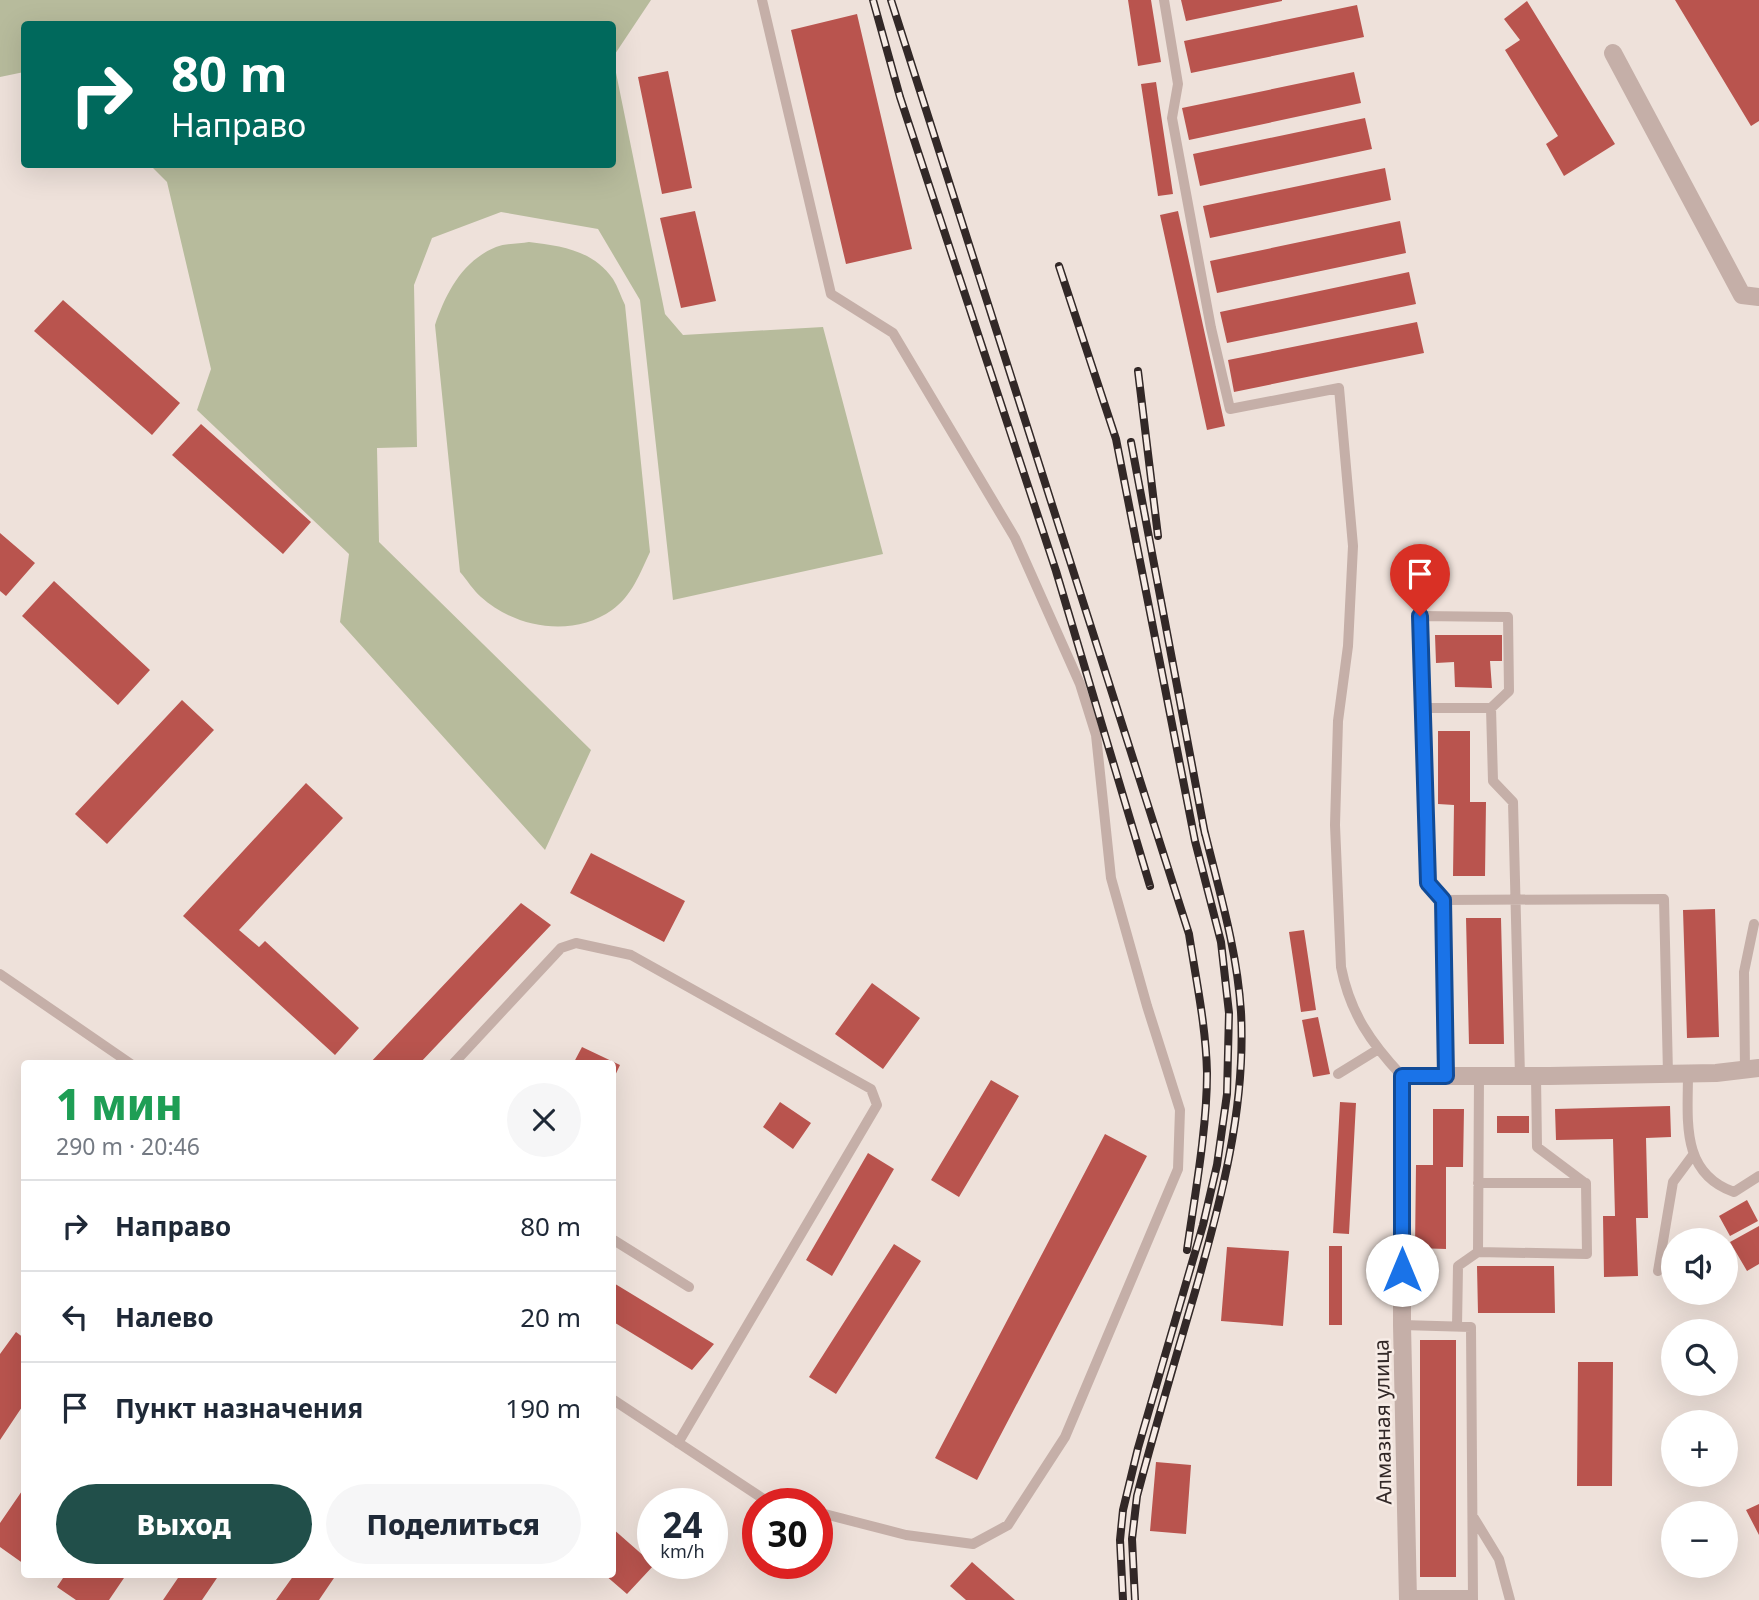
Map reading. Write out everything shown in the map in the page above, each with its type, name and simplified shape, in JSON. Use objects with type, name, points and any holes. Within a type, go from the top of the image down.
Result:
[{"type":"street","points":[[1612,53],[1742,295],[1759,297]]},
{"type":"street","points":[[1402,1076],[1668,1074],[1752,1069]]},
{"type":"street","name":"Алмазная улица","points":[[1402,1076],[1402,1325],[1408,1598]]},
{"type":"lane","points":[[762,0],[831,294],[893,332],[1015,538],[1080,684],[1096,735],[1111,878],[1180,1110],[1178,1169],[1065,1437],[1008,1525],[973,1544],[906,1535],[833,1516]]},
{"type":"lane","points":[[1164,0],[1178,84],[1172,118],[1211,328],[1230,410],[1339,388],[1353,546],[1348,646],[1338,721],[1335,825],[1338,943],[1345,989],[1357,1016],[1377,1049],[1402,1076]]},
{"type":"lane","points":[[1422,708],[1491,708],[1509,691],[1508,617],[1420,616],[1422,708],[1428,883],[1443,900],[1446,1076]]},
{"type":"lane","points":[[1491,708],[1493,781],[1513,802],[1516,900],[1528,1076],[1537,1147],[1586,1183]]},
{"type":"lane","points":[[1443,900],[1664,899],[1668,1074]]},
{"type":"lane","points":[[1752,1069],[1744,972],[1754,924]]},
{"type":"lane","points":[[457,1060],[561,948],[576,943],[631,956],[871,1089],[877,1105],[678,1443]]},
{"type":"lane","points":[[0,974],[125,1060]]},
{"type":"lane","points":[[1338,1074],[1377,1049]]},
{"type":"lane","points":[[1688,1073],[1688,1134],[1693,1155],[1716,1185],[1734,1192],[1759,1177]]},
{"type":"lane","points":[[1478,1252],[1479,1076]]},
{"type":"lane","points":[[1658,1271],[1673,1182],[1693,1155]]},
{"type":"lane","points":[[1478,1183],[1586,1183]]},
{"type":"lane","points":[[1457,1327],[1458,1266],[1478,1252],[1587,1254],[1586,1183]]},
{"type":"lane","points":[[616,1241],[689,1287]]},
{"type":"lane","points":[[1402,1325],[1471,1327],[1473,1598],[1408,1598]]},
{"type":"lane","points":[[616,1402],[747,1488]]},
{"type":"lane","points":[[1472,1515],[1499,1559],[1510,1600]]},
{"type":"green space","points":[[0,0],[651,0],[616,52],[616,21],[21,21],[21,73],[0,77]]},
{"type":"green space","points":[[616,73],[665,314],[683,335],[823,327],[883,554],[673,600],[640,300],[598,229],[501,212],[432,238],[414,285],[417,447],[377,448],[379,542],[591,750],[545,850],[340,622],[349,554],[197,410],[211,369],[167,182],[153,168],[616,168]]},
{"type":"green space","points":[[529,242],[576,251],[596,262],[613,279],[625,305],[650,552],[635,584],[612,610],[597,619],[562,626],[545,626],[510,616],[481,597],[460,572],[435,325],[450,290],[474,261],[500,246]]},
{"type":"building","points":[[1128,0],[1151,0],[1161,62],[1138,66]]},
{"type":"building","points":[[1181,0],[1282,0],[1282,1],[1186,21]]},
{"type":"building","points":[[1675,0],[1759,0],[1759,121],[1751,126]]},
{"type":"building","points":[[1527,1],[1615,144],[1564,176],[1546,144],[1558,136],[1505,50],[1520,40],[1504,19]]},
{"type":"building","points":[[1357,5],[1364,37],[1191,73],[1184,41]]},
{"type":"building","points":[[857,14],[912,249],[846,264],[791,30]]},
{"type":"building","points":[[668,71],[692,188],[662,194],[638,77]]},
{"type":"building","points":[[1354,72],[1361,103],[1189,140],[1182,108]]},
{"type":"building","points":[[1156,82],[1173,194],[1158,196],[1141,84]]},
{"type":"building","points":[[1365,118],[1372,149],[1200,186],[1193,154]]},
{"type":"building","points":[[1385,168],[1391,200],[1210,238],[1203,206]]},
{"type":"building","points":[[695,211],[716,301],[681,308],[660,218]]},
{"type":"building","points":[[1178,211],[1225,426],[1207,430],[1160,215]]},
{"type":"building","points":[[1400,221],[1406,253],[1217,293],[1210,261]]},
{"type":"building","points":[[1409,272],[1416,304],[1227,343],[1220,312]]},
{"type":"building","points":[[63,300],[180,403],[152,435],[34,331]]},
{"type":"building","points":[[1417,322],[1424,353],[1234,392],[1228,360]]},
{"type":"building","points":[[201,424],[311,522],[283,554],[172,455]]},
{"type":"building","points":[[0,533],[35,563],[6,596],[0,591]]},
{"type":"building","points":[[54,581],[150,670],[118,705],[22,616]]},
{"type":"building","points":[[1435,635],[1502,635],[1502,661],[1490,661],[1492,688],[1455,687],[1454,662],[1436,663]]},
{"type":"building","points":[[182,700],[214,730],[107,844],[75,814]]},
{"type":"building","points":[[1438,731],[1470,731],[1470,802],[1486,802],[1485,876],[1453,876],[1454,805],[1438,804]]},
{"type":"building","points":[[306,783],[343,818],[239,930],[259,947],[265,941],[359,1028],[335,1055],[183,916]]},
{"type":"building","points":[[591,853],[685,901],[664,942],[570,893]]},
{"type":"building","points":[[521,903],[551,925],[423,1060],[373,1060]]},
{"type":"building","points":[[1715,909],[1719,1037],[1687,1038],[1683,910]]},
{"type":"building","points":[[1466,918],[1501,918],[1504,1044],[1469,1044]]},
{"type":"building","points":[[1304,930],[1316,1010],[1301,1012],[1289,932]]},
{"type":"building","points":[[872,983],[920,1018],[883,1069],[835,1034]]},
{"type":"building","points":[[1318,1017],[1330,1074],[1313,1077],[1302,1020]]},
{"type":"building","points":[[582,1047],[609,1060],[575,1060]]},
{"type":"building","points":[[991,1080],[1019,1096],[959,1197],[931,1180]]},
{"type":"building","points":[[780,1102],[811,1123],[793,1149],[763,1127]]},
{"type":"building","points":[[1340,1102],[1356,1103],[1349,1234],[1333,1233]]},
{"type":"building","points":[[1670,1106],[1671,1137],[1646,1138],[1648,1218],[1636,1218],[1638,1276],[1604,1277],[1603,1216],[1615,1216],[1613,1139],[1556,1140],[1555,1109]]},
{"type":"building","points":[[1433,1109],[1464,1109],[1463,1167],[1446,1167],[1446,1249],[1415,1248],[1416,1165],[1433,1165]]},
{"type":"building","points":[[1497,1116],[1529,1116],[1529,1133],[1497,1133]]},
{"type":"building","points":[[1105,1134],[1147,1156],[977,1480],[935,1458]]},
{"type":"building","points":[[868,1153],[894,1169],[832,1276],[806,1260]]},
{"type":"building","points":[[1747,1200],[1758,1221],[1738,1232],[1738,1228],[1726,1228],[1719,1216]]},
{"type":"building","points":[[1759,1226],[1759,1264],[1747,1271],[1738,1256],[1738,1238]]},
{"type":"building","points":[[894,1244],[921,1261],[836,1394],[809,1377]]},
{"type":"building","points":[[1329,1246],[1342,1246],[1342,1325],[1329,1325]]},
{"type":"building","points":[[1227,1247],[1289,1251],[1283,1326],[1221,1321]]},
{"type":"building","points":[[1477,1266],[1554,1266],[1555,1313],[1478,1313]]},
{"type":"building","points":[[616,1284],[714,1344],[692,1370],[616,1323]]},
{"type":"building","points":[[16,1332],[21,1336],[21,1408],[0,1440],[0,1354]]},
{"type":"building","points":[[1420,1340],[1456,1340],[1456,1577],[1420,1577]]},
{"type":"building","points":[[1578,1362],[1613,1362],[1612,1486],[1577,1486]]},
{"type":"building","points":[[1156,1462],[1191,1465],[1186,1534],[1150,1531]]},
{"type":"building","points":[[21,1492],[21,1562],[0,1547],[0,1523]]},
{"type":"building","points":[[1759,1504],[1759,1535],[1746,1510]]},
{"type":"building","points":[[616,1532],[637,1550],[637,1579],[641,1579],[627,1594],[608,1578],[616,1578]]},
{"type":"building","points":[[972,1562],[1015,1600],[966,1600],[950,1586]]},
{"type":"building","points":[[63,1578],[124,1578],[109,1600],[76,1600],[57,1587]]},
{"type":"building","points":[[178,1578],[217,1578],[202,1600],[163,1600]]},
{"type":"building","points":[[292,1578],[334,1578],[319,1600],[276,1600]]},
{"type":"railway","points":[[873,0],[900,97],[1056,571],[1150,886]]},
{"type":"railway","points":[[891,0],[1189,934],[1203,1020],[1207,1073],[1203,1139],[1187,1250]]},
{"type":"railway","points":[[1059,266],[1116,439],[1195,841],[1221,942],[1229,1013],[1227,1094],[1217,1165],[1203,1225],[1138,1448],[1123,1510],[1120,1540],[1123,1600]]},
{"type":"railway","points":[[1138,371],[1158,536]]},
{"type":"railway","points":[[1131,442],[1205,834]]},
{"type":"railway","points":[[1135,1600],[1132,1539],[1137,1496],[1214,1223],[1230,1154],[1240,1083],[1242,1048],[1239,988],[1226,918],[1203,825]]},
{"type":"route","points":[[1402,1270],[1402,1076],[1446,1076],[1443,900],[1428,883],[1420,616]]}]
